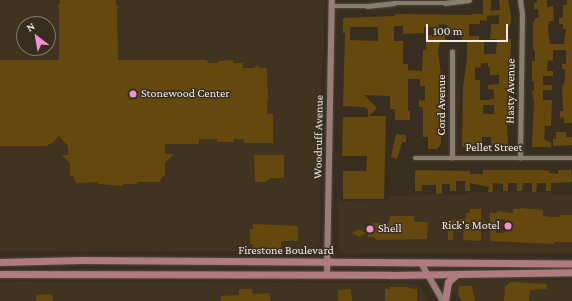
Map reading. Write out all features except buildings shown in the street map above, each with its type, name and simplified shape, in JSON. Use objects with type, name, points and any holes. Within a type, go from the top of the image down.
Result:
[{"type":"main road","name":"Firestone Boulevard","points":[[0,262],[572,263]]},
{"type":"main road","name":"Firestone Boulevard","points":[[0,274],[457,274],[572,272]]},
{"type":"main road","points":[[444,301],[448,282],[457,274]]},
{"type":"street","points":[[332,3],[367,6],[394,3],[468,0]]},
{"type":"street","name":"Hasty Avenue","points":[[520,0],[522,14],[520,158]]},
{"type":"street","name":"Woodruff Avenue","points":[[327,274],[332,3]]},
{"type":"street","name":"Cord Avenue","points":[[452,52],[452,158]]},
{"type":"street","name":"Pellet Street","points":[[415,158],[572,158]]},
{"type":"street","points":[[421,263],[426,274],[444,301]]},
{"type":"shaded area","points":[[0,0],[325,0],[324,42],[321,73],[320,244],[315,251],[0,251]]},
{"type":"shaded area","points":[[470,192],[551,192],[551,195],[572,195],[572,253],[346,254],[339,249],[338,201],[389,200],[389,196],[469,194]]},
{"type":"shaded area","points":[[459,280],[572,280],[572,301],[458,301],[452,288]]},
{"type":"shaded area","points":[[0,281],[407,283],[419,286],[429,301],[0,301]]},
{"type":"place","name":"Stonewood Center","points":[[133,94]]},
{"type":"place","name":"Rick's Motel","points":[[508,226]]},
{"type":"place","name":"Shell","points":[[370,229]]}]
